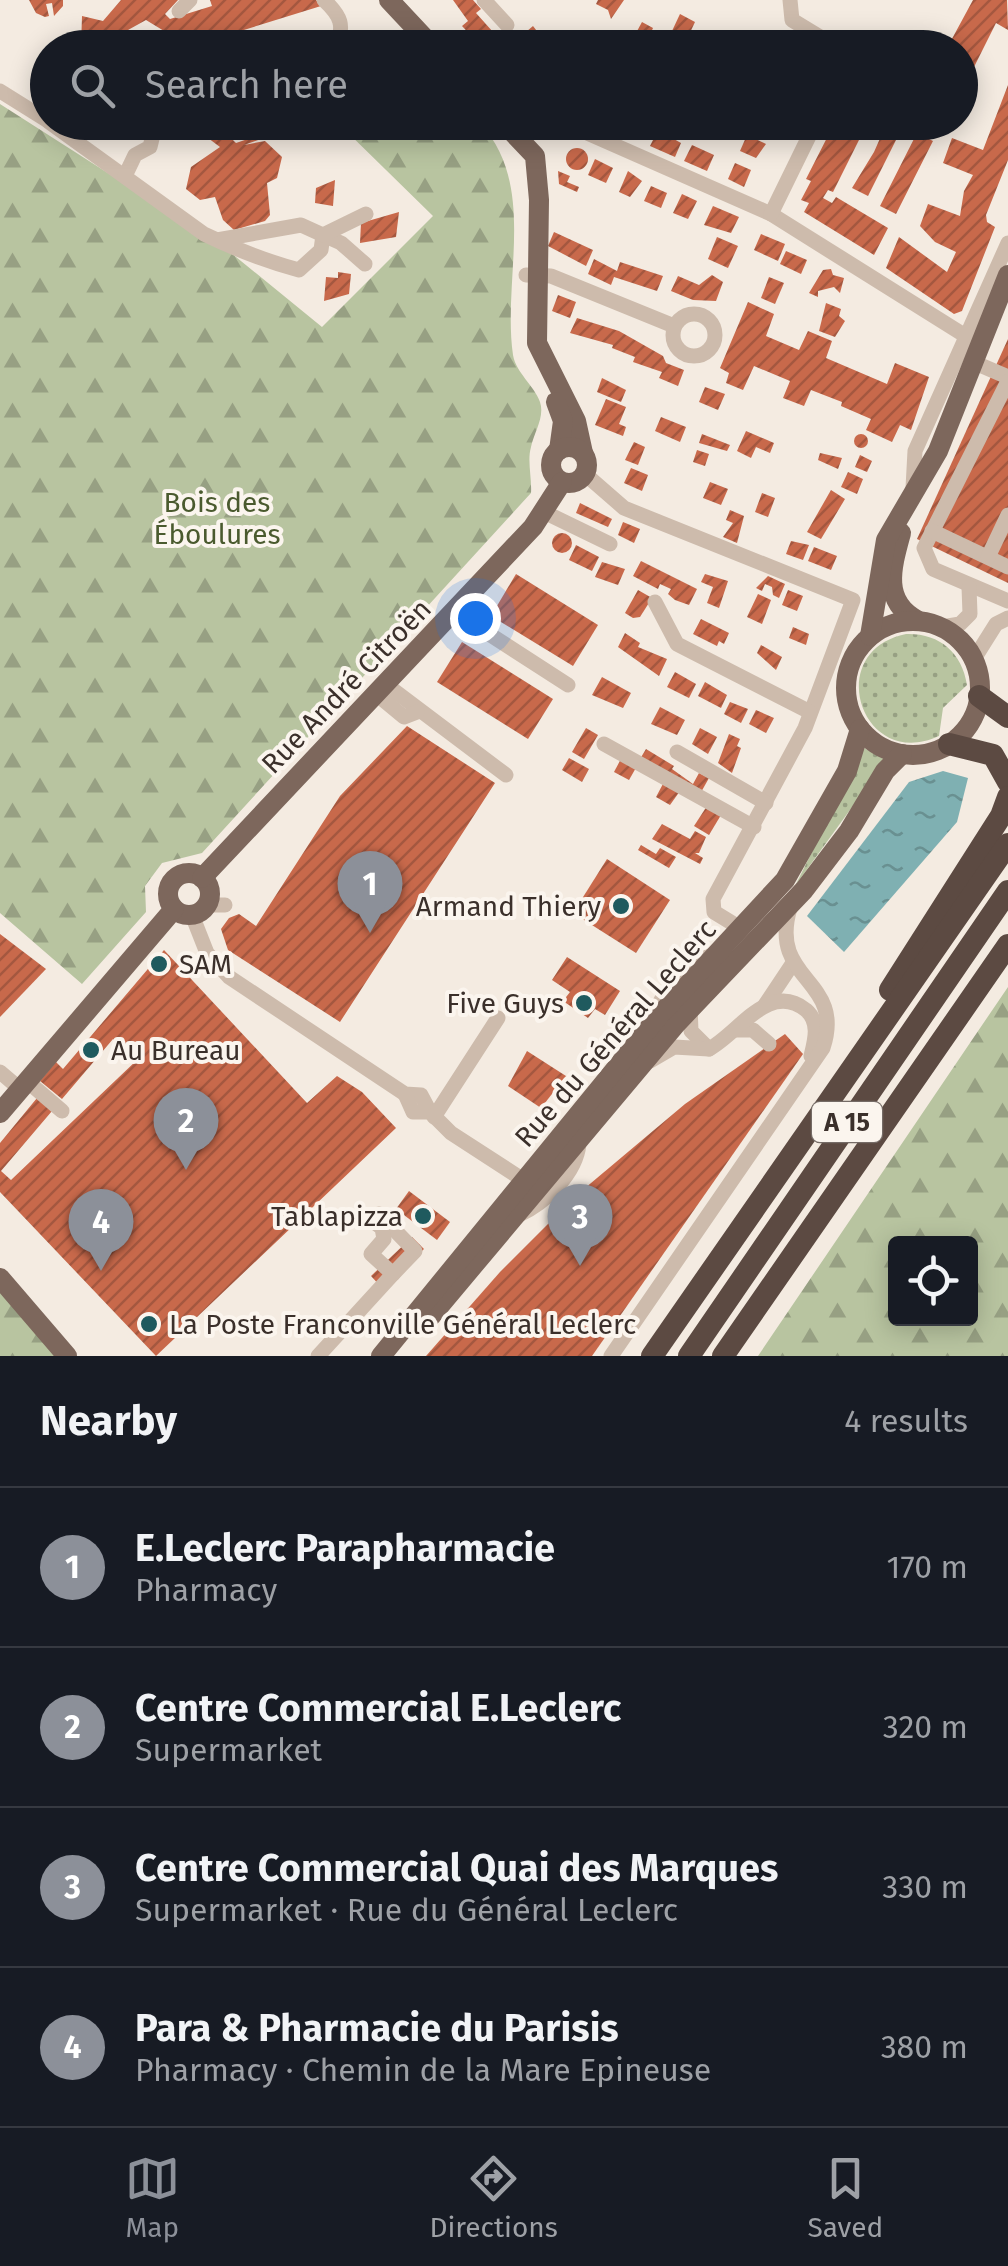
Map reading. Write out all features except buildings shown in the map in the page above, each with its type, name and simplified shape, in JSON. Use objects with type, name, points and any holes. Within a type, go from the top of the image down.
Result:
[{"type":"highway","points":[[980,696],[1008,717]]},
{"type":"highway","points":[[950,744],[993,755],[1008,782]]},
{"type":"highway","points":[[807,1128],[1001,816],[1008,798]]},
{"type":"highway","points":[[652,1356],[1008,844]]},
{"type":"highway","name":"A 15","points":[[689,1356],[1008,891]]},
{"type":"highway","name":"A 15","points":[[723,1356],[1008,945]]},
{"type":"main road","points":[[389,0],[417,30]]},
{"type":"main road","points":[[524,140],[535,156],[532,275],[539,366],[563,421],[559,450],[551,467],[562,482],[575,482],[584,463],[576,421],[539,366]]},
{"type":"main road","points":[[870,636],[879,561],[938,452],[974,348],[1008,275]]},
{"type":"main road","points":[[559,450],[569,447],[584,463]]},
{"type":"main road","name":"Rue André Citroën","points":[[202,878],[454,612],[544,512],[562,482]]},
{"type":"main road","points":[[913,493],[891,579],[899,607],[960,640],[974,658],[980,696],[966,728],[950,744],[922,754],[902,754],[883,748],[860,729],[848,706],[846,680],[854,656],[870,636],[892,624],[917,620]]},
{"type":"main road","name":"Rue du Général Leclerc","points":[[381,1356],[647,1032],[764,907],[797,863],[848,770],[860,729]]},
{"type":"main road","name":"Rue du Général Leclerc","points":[[398,1356],[638,1069],[792,904],[902,754]]},
{"type":"main road","points":[[0,1113],[199,908],[209,891],[202,878],[186,874],[172,882],[168,899],[199,908]]},
{"type":"main road","points":[[0,1278],[67,1356]]},
{"type":"street","points":[[324,0],[339,14],[344,30]]},
{"type":"street","points":[[484,0],[507,26]]},
{"type":"street","points":[[790,0],[792,20],[808,30]]},
{"type":"street","points":[[0,92],[30,111]]},
{"type":"street","points":[[74,140],[217,240],[299,270],[321,250],[323,235]]},
{"type":"street","points":[[125,176],[136,156],[150,147],[152,140]]},
{"type":"street","points":[[603,140],[771,214],[871,276],[974,348],[1008,377]]},
{"type":"street","points":[[771,214],[807,140]]},
{"type":"street","points":[[323,235],[366,214]]},
{"type":"street","points":[[217,240],[301,226],[341,242],[365,264]]},
{"type":"street","points":[[974,348],[1008,243]]},
{"type":"street","points":[[532,275],[674,326]]},
{"type":"street","points":[[1008,377],[924,548],[928,564],[1008,601]]},
{"type":"street","points":[[963,583],[935,580],[926,574],[917,556],[918,545],[1008,377]]},
{"type":"street","points":[[584,463],[624,508],[853,600],[810,712],[712,906],[732,923]]},
{"type":"street","points":[[544,512],[610,544]]},
{"type":"street","points":[[988,558],[1008,515]]},
{"type":"street","points":[[932,531],[1008,567]]},
{"type":"street","points":[[942,627],[960,624],[970,614],[963,583]]},
{"type":"street","points":[[655,602],[678,644],[810,712]]},
{"type":"street","points":[[454,612],[568,685]]},
{"type":"street","points":[[974,658],[996,624],[1008,618]]},
{"type":"street","points":[[380,688],[404,717],[417,712],[506,775]]},
{"type":"street","points":[[604,744],[754,828]]},
{"type":"street","points":[[677,752],[766,803]]},
{"type":"street","points":[[611,1356],[802,1069],[823,1048],[830,1019],[822,999],[793,963],[784,938],[792,904]]},
{"type":"street","points":[[199,908],[207,954],[229,978],[405,1094],[422,1095],[432,1114],[524,1181]]},
{"type":"street","points":[[647,1032],[662,995],[696,960],[719,953]]},
{"type":"street","points":[[638,1069],[670,1048],[709,1049],[737,1030],[765,1005],[793,963]]},
{"type":"street","points":[[695,977],[688,1012],[694,1037],[709,1049]]},
{"type":"street","points":[[765,1005],[788,1002],[810,1014],[816,1032],[802,1069]]},
{"type":"street","points":[[432,1114],[498,1018]]},
{"type":"street","points":[[737,1030],[753,1030],[769,1044]]},
{"type":"street","points":[[0,1072],[62,1111]]},
{"type":"street","points":[[318,1356],[415,1251],[389,1234],[370,1213]]},
{"type":"street","points":[[389,1234],[372,1254],[392,1274]]},
{"type":"green space","name":"Bois des Éboulures","points":[[0,104],[30,123],[30,140],[56,140],[225,248],[322,327],[433,216],[355,140],[492,140],[508,175],[513,204],[513,355],[541,408],[530,452],[531,493],[202,853],[162,863],[145,886],[146,912],[82,984],[0,913]]},
{"type":"green space","points":[[906,634],[929,637],[947,647],[960,663],[967,685],[943,708],[939,736],[912,743],[889,738],[872,724],[862,705],[859,683],[865,662],[880,645]]},
{"type":"green space","points":[[864,748],[886,760],[795,886]]},
{"type":"green space","points":[[1008,987],[1008,1356],[758,1356]]},
{"type":"green space","points":[[0,1290],[59,1356],[0,1356]]},
{"type":"water","points":[[943,771],[968,778],[957,822],[844,952],[807,916],[909,782]]},
{"type":"place","name":"Armand Thiery","points":[[621,906]]},
{"type":"place","name":"E.Leclerc Parapharmacie","points":[[370,933]]},
{"type":"place","name":"SAM","points":[[159,964]]},
{"type":"place","name":"Five Guys","points":[[584,1003]]},
{"type":"place","name":"Au Bureau","points":[[91,1050]]},
{"type":"place","name":"Centre Commercial E.Leclerc","points":[[186,1170]]},
{"type":"place","name":"Tablapizza","points":[[423,1216]]},
{"type":"place","name":"Centre Commercial Quai des Marques","points":[[580,1266]]},
{"type":"place","name":"Para & Pharmacie du Parisis","points":[[101,1271]]},
{"type":"place","name":"La Poste Franconville Général Leclerc","points":[[149,1324]]}]
